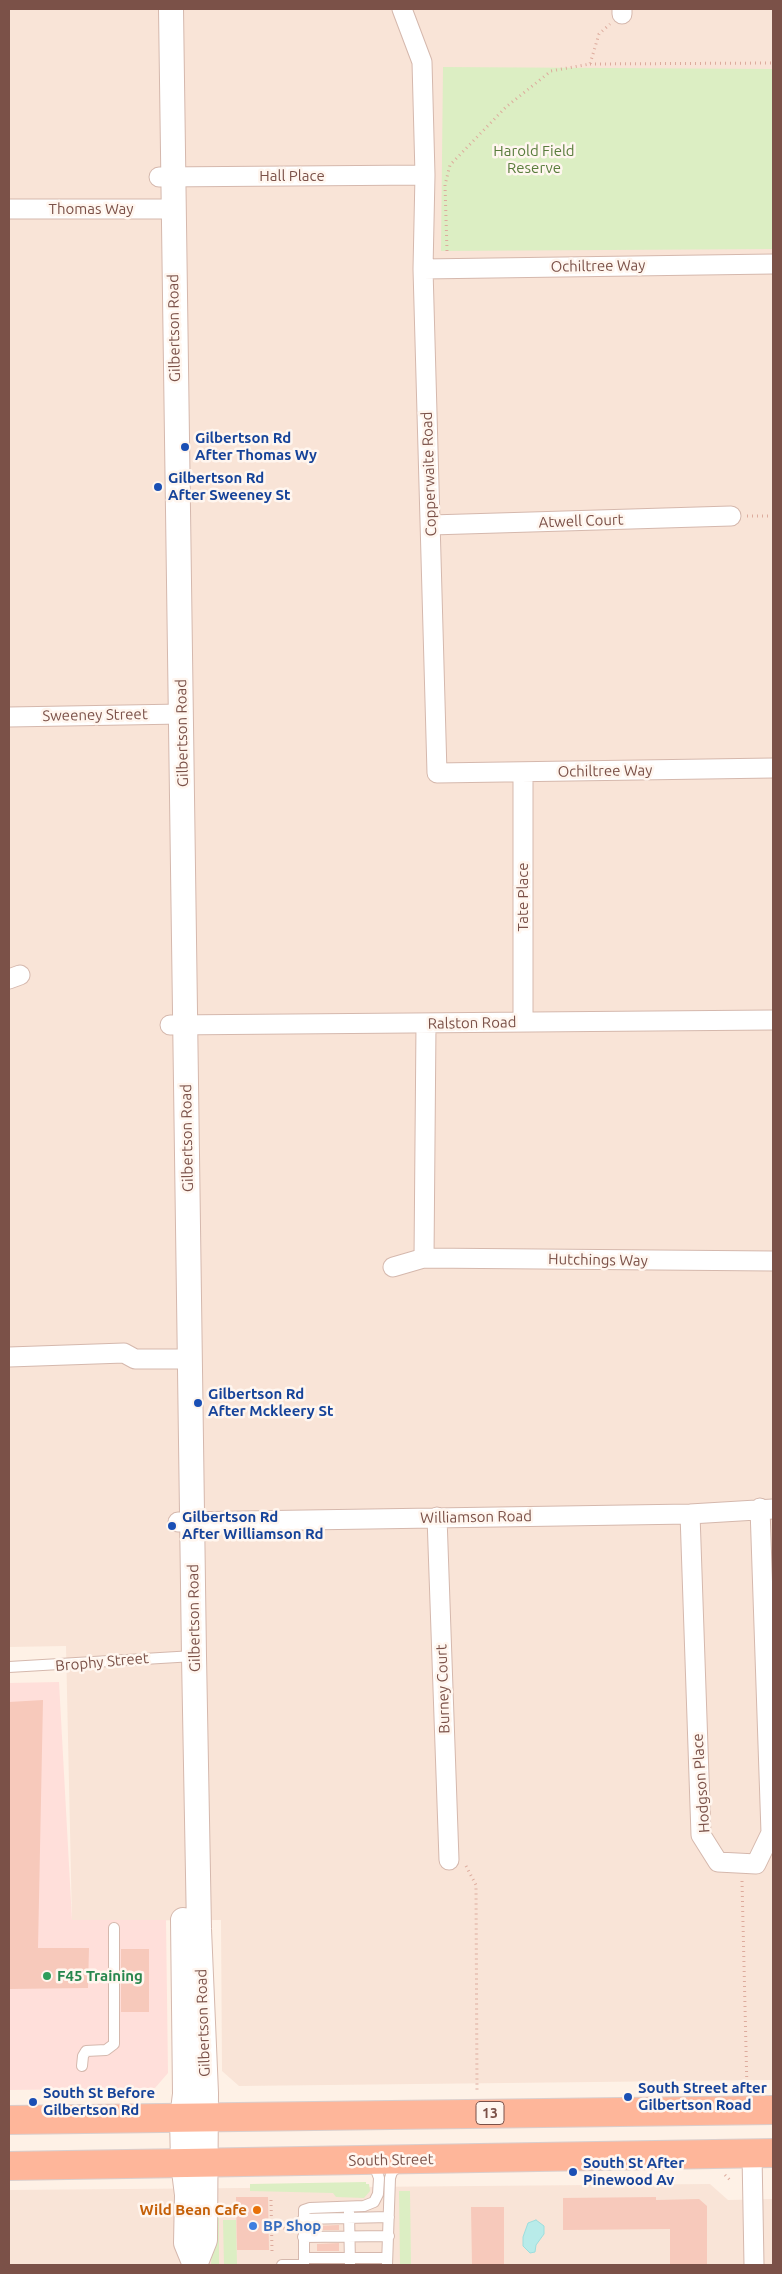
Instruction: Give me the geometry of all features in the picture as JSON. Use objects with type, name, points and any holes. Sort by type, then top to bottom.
[{"type":"highway","name":"13","points":[[9,2120],[773,2110]]},
{"type":"highway","name":"South Street","points":[[9,2166],[762,2154]]},
{"type":"street","name":"Gilbertson Road","points":[[157,9],[166,177]]},
{"type":"street","name":"Gilbertson Road","points":[[171,9],[166,208],[175,714],[185,1522],[188,1656],[199,1929],[194,2163],[187,2195],[186,2242],[195,2265]]},
{"type":"street","name":"Copperwaite Road","points":[[402,9],[422,62],[425,175],[423,269],[436,773]]},
{"type":"street","name":"Hall Place","points":[[166,177],[425,175]]},
{"type":"street","name":"Thomas Way","points":[[9,209],[166,208]]},
{"type":"street","name":"Ochiltree Way","points":[[423,269],[773,264]]},
{"type":"street","name":"Atwell Court","points":[[431,525],[731,516]]},
{"type":"street","name":"Sweeney Street","points":[[9,716],[175,714]]},
{"type":"street","name":"Ochiltree Way","points":[[436,773],[773,768]]},
{"type":"street","name":"Tate Place","points":[[522,773],[522,1022]]},
{"type":"street","name":"Ralston Road","points":[[178,1025],[773,1020]]},
{"type":"street","points":[[424,1258],[426,1024]]},
{"type":"street","name":"Hutchings Way","points":[[393,1267],[424,1258],[773,1262]]},
{"type":"street","points":[[9,1356],[124,1353],[135,1359],[184,1353]]},
{"type":"street","name":"Williamson Road","points":[[185,1522],[690,1514],[766,1508]]},
{"type":"street","name":"Hodgson Place","points":[[690,1514],[701,1834],[718,1862],[756,1864],[771,1832],[766,1508]]},
{"type":"street","name":"Burney Court","points":[[437,1518],[449,1860]]},
{"type":"street","points":[[754,2265],[762,2154]]},
{"type":"lane","name":"Brophy Street","points":[[9,1667],[188,1656]]},
{"type":"lane","points":[[82,2066],[83,2056],[86,2052],[106,2050],[114,2044],[114,1928]]},
{"type":"lane","points":[[282,2265],[387,2261],[391,2176],[396,2167],[408,2159]]},
{"type":"lane","points":[[304,2263],[304,2210],[307,2208],[369,2205],[377,2198],[378,2174],[372,2167],[357,2160]]},
{"type":"lane","points":[[343,2207],[349,2209],[349,2262]]},
{"type":"lane","points":[[303,2219],[389,2217]]},
{"type":"lane","points":[[304,2237],[388,2236]]},
{"type":"path","points":[[590,64],[599,34],[622,12]]},
{"type":"path","points":[[447,258],[445,185],[450,165],[506,107],[551,71],[590,64],[773,63]]},
{"type":"path","points":[[731,516],[773,516]]},
{"type":"path","points":[[449,1860],[465,1865],[476,1885],[478,2096]]},
{"type":"path","points":[[742,1863],[748,2091]]},
{"type":"path","points":[[271,2200],[272,2252]]},
{"type":"shaded area","points":[[9,9],[773,9],[773,2080],[239,2086],[222,2071],[221,1920],[72,1921],[66,1646],[9,1647]]},
{"type":"shaded area","points":[[59,1682],[72,1920],[166,1920],[168,2073],[155,2088],[9,2090],[9,1683]]},
{"type":"shaded area","points":[[710,2184],[728,2200],[773,2199],[773,2265],[9,2265],[9,2190]]},
{"type":"green space","name":"Harold Field Reserve","points":[[443,67],[773,69],[773,249],[441,251]]},
{"type":"green space","points":[[366,2182],[366,2184],[369,2184],[370,2191],[364,2198],[336,2197],[333,2193],[250,2191],[250,2184]]},
{"type":"green space","points":[[399,2191],[410,2191],[411,2264],[400,2265]]},
{"type":"green space","points":[[214,2215],[219,2215],[219,2265],[211,2265]]},
{"type":"green space","points":[[223,2220],[236,2220],[237,2265],[224,2265]]},
{"type":"water","points":[[536,2220],[544,2226],[544,2234],[536,2245],[535,2252],[530,2253],[523,2246],[523,2237],[528,2223]]},
{"type":"building","points":[[43,1700],[38,1948],[89,1948],[88,1988],[9,1989],[9,1702]]},
{"type":"building","points":[[121,1949],[149,1949],[149,2012],[121,2012]]},
{"type":"building","name":"BP Shop","points":[[236,2197],[268,2197],[269,2250],[237,2250]]},
{"type":"building","points":[[656,2197],[656,2200],[699,2199],[707,2206],[707,2265],[670,2265],[670,2229],[563,2230],[563,2198]]},
{"type":"building","points":[[471,2207],[504,2207],[504,2265],[472,2265]]},
{"type":"building","points":[[339,2225],[339,2230],[317,2230],[317,2226]]},
{"type":"building","points":[[339,2243],[339,2251],[317,2251],[317,2244]]},
{"type":"place","name":"Gilbertson Rd After Thomas Wy","points":[[185,447]]},
{"type":"place","name":"Gilbertson Rd After Sweeney St","points":[[158,487]]},
{"type":"place","name":"Gilbertson Rd After Mckleery St","points":[[198,1403]]},
{"type":"place","name":"Gilbertson Rd After Williamson Rd","points":[[172,1526]]},
{"type":"place","name":"F45 Training","points":[[47,1976]]},
{"type":"place","name":"South Street after Gilbertson Road","points":[[628,2097]]},
{"type":"place","name":"South St Before Gilbertson Rd","points":[[33,2102]]},
{"type":"place","name":"South St After Pinewood Av","points":[[573,2172]]},
{"type":"place","name":"Wild Bean Cafe","points":[[257,2210]]},
{"type":"place","name":"BP Shop","points":[[253,2226]]}]
